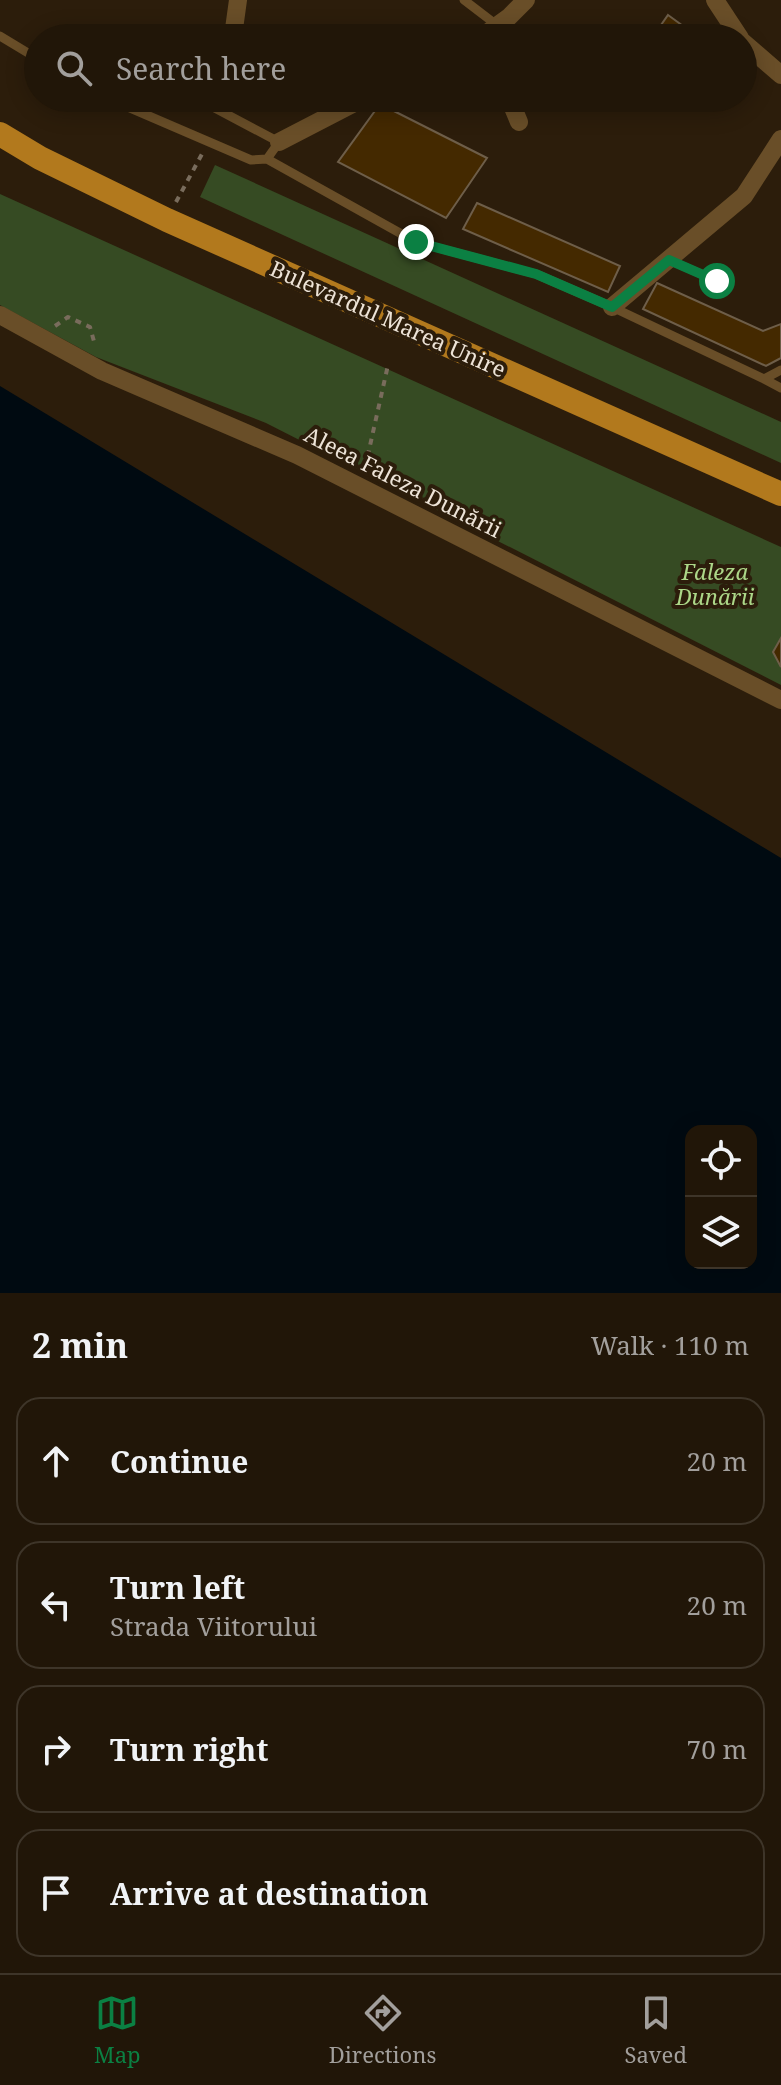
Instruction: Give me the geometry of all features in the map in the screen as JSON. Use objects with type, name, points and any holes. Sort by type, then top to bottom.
[{"type":"main road","name":"Bulevardul Marea Unire","points":[[0,134],[40,158],[167,220],[781,494]]},
{"type":"street","points":[[235,24],[238,0]]},
{"type":"street","points":[[499,24],[526,0]]},
{"type":"street","points":[[715,0],[731,24]]},
{"type":"street","points":[[757,54],[781,75]]},
{"type":"street","points":[[279,142],[337,112]]},
{"type":"street","points":[[515,112],[519,122]]},
{"type":"street","points":[[612,307],[744,196],[781,139]]},
{"type":"street","name":"Aleea Faleza Dunării","points":[[0,315],[102,371],[297,455],[781,700]]},
{"type":"lane","points":[[464,0],[479,24]]},
{"type":"lane","points":[[0,36],[24,51]]},
{"type":"lane","points":[[140,112],[251,160],[267,159],[416,242],[536,274],[781,388]]},
{"type":"lane","points":[[223,112],[279,142],[267,159]]},
{"type":"lane","points":[[669,260],[717,281]]},
{"type":"lane","points":[[764,379],[781,370]]},
{"type":"path","points":[[167,220],[198,159]]},
{"type":"path","points":[[361,487],[388,365]]},
{"type":"green space","points":[[215,165],[781,422],[781,463],[200,197]]},
{"type":"green space","name":"Faleza Dunării","points":[[0,194],[781,547],[781,685],[266,423],[96,357],[0,305]]},
{"type":"shaded area","points":[[0,386],[781,858],[781,1293],[0,1293]]},
{"type":"building","points":[[668,15],[680,24],[662,24]]},
{"type":"building","points":[[374,112],[396,112],[487,158],[446,218],[338,162]]},
{"type":"building","points":[[477,203],[620,266],[608,292],[463,229]]},
{"type":"building","points":[[657,283],[763,331],[781,324],[781,358],[766,366],[643,309]]},
{"type":"building","points":[[781,638],[781,667],[773,652]]},
{"type":"route","points":[[416,242],[536,274],[612,307],[669,260],[717,281]]}]
